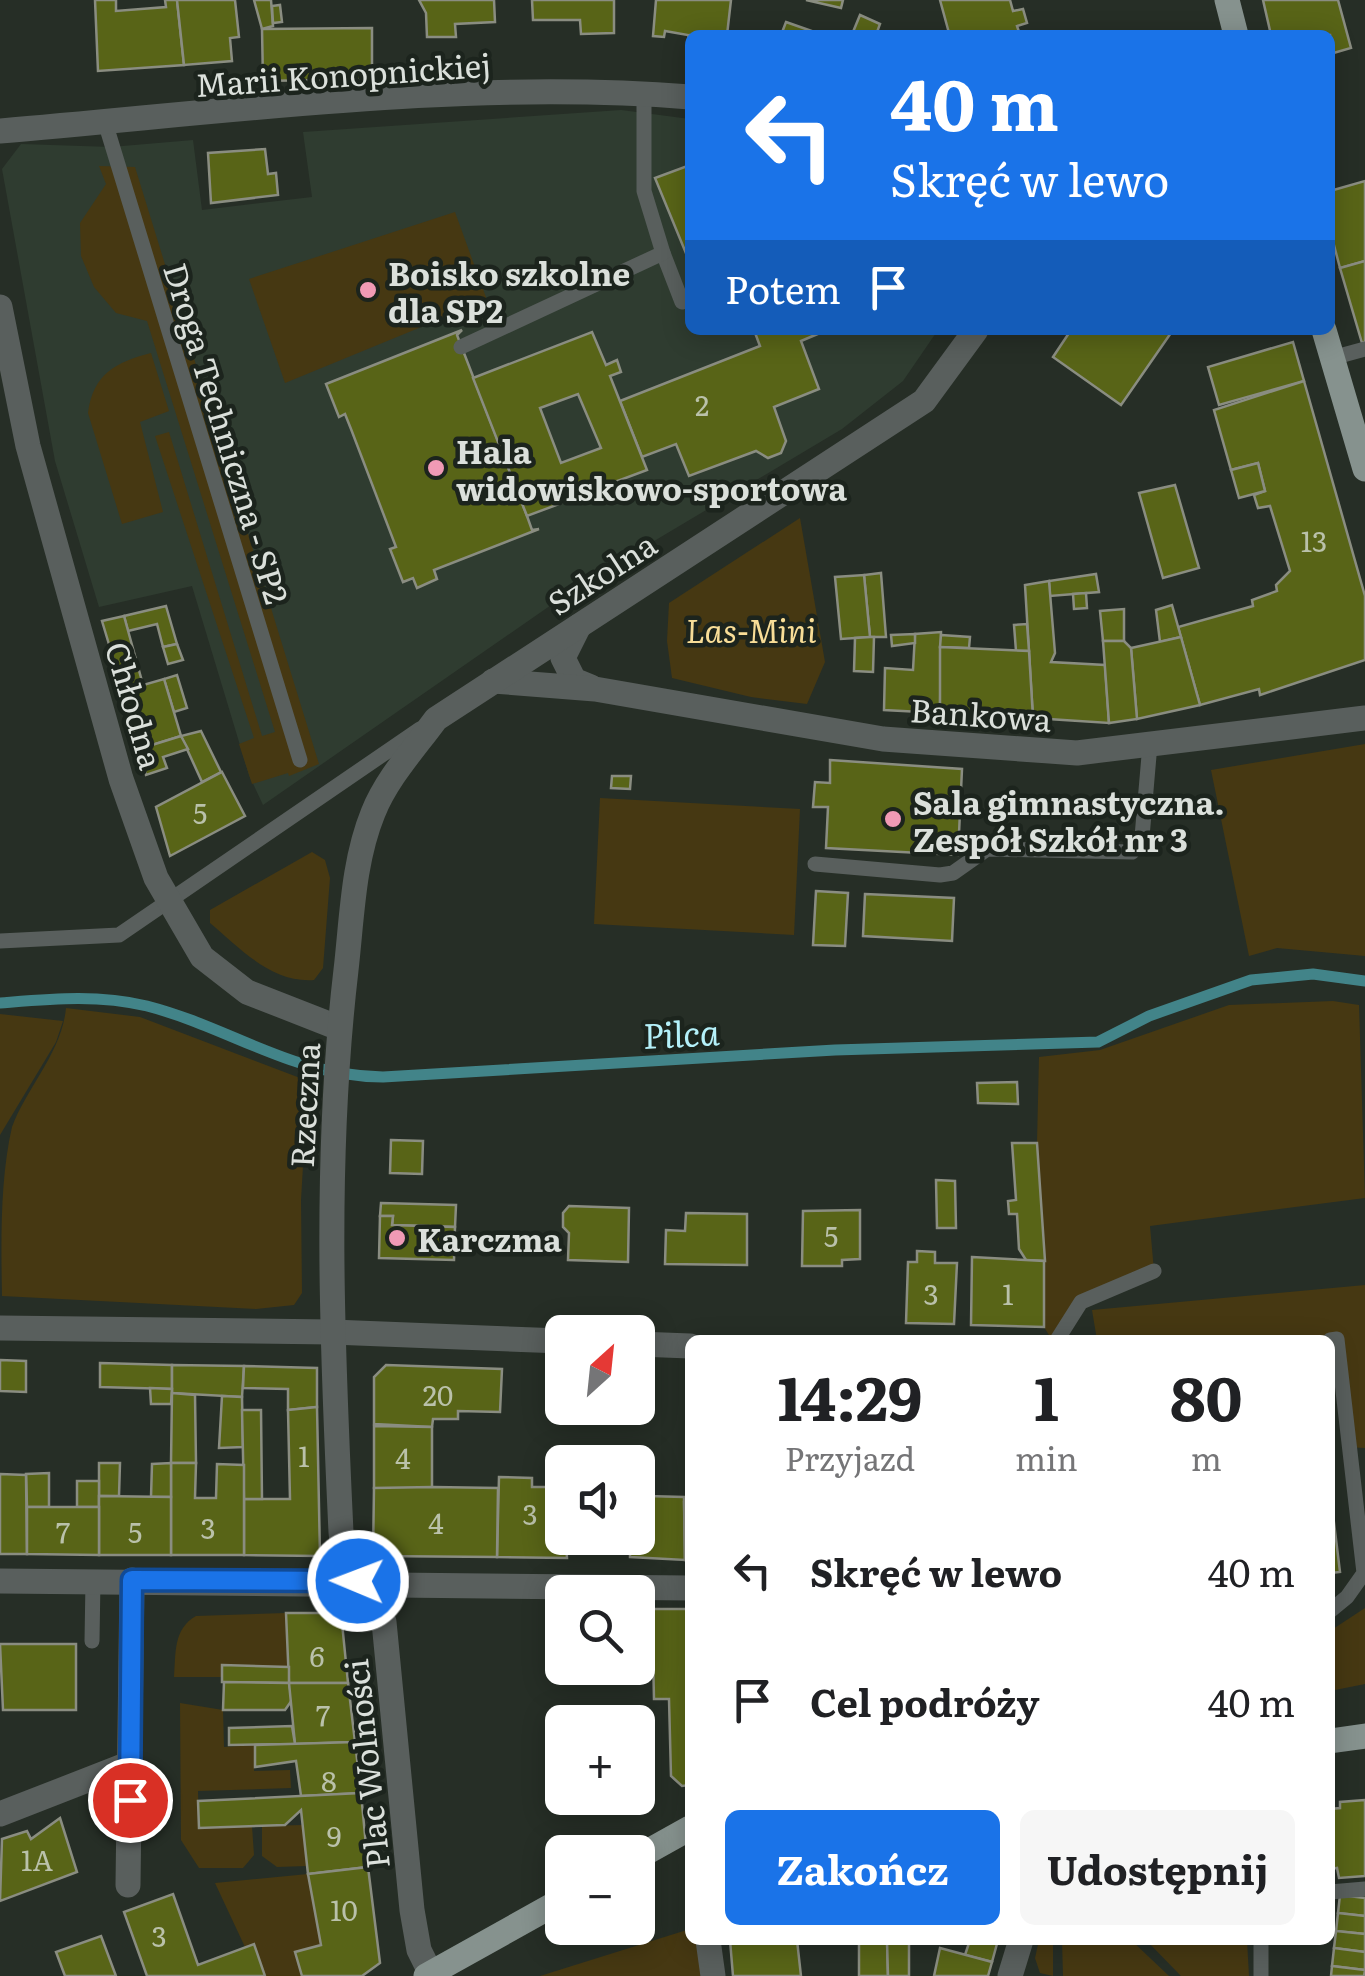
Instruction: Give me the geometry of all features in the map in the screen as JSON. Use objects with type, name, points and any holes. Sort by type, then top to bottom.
[{"type":"main road","points":[[1226,0],[1235,30]]},
{"type":"main road","points":[[1325,335],[1365,469]]},
{"type":"main road","points":[[1335,1739],[1365,1736]]},
{"type":"main road","points":[[655,1848],[685,1831]]},
{"type":"main road","points":[[428,1975],[545,1910]]},
{"type":"street","name":"Marii Konopnickiej","points":[[0,131],[418,97],[685,96]]},
{"type":"street","name":"Chłodna","points":[[0,307],[28,446],[121,778],[156,878],[202,956],[247,992],[339,1028]]},
{"type":"street","name":"Szkolna","points":[[492,681],[924,402],[972,335]]},
{"type":"street","points":[[584,621],[573,632],[563,658],[574,680],[595,689]]},
{"type":"street","name":"Bankowa","points":[[492,681],[595,689],[883,739],[1077,753],[1365,718]]},
{"type":"street","name":"Rzeczna","points":[[358,1581],[344,1553],[341,1532],[329,1280],[334,1091],[358,872],[372,816],[384,788],[436,719],[492,681]]},
{"type":"street","points":[[0,1328],[332,1332],[545,1340]]},
{"type":"street","points":[[655,1345],[685,1346]]},
{"type":"street","points":[[128,1885],[132,1580]]},
{"type":"street","points":[[0,1581],[358,1581],[567,1589],[685,1588]]},
{"type":"street","name":"Plac Wolności","points":[[358,1581],[384,1622],[412,1910],[428,1975]]},
{"type":"street","points":[[0,1814],[131,1763]]},
{"type":"street","points":[[709,1945],[713,1976]]},
{"type":"street","points":[[1010,1976],[1019,1945]]},
{"type":"lane","points":[[644,93],[644,191],[682,302]]},
{"type":"lane","name":"Droga Techniczna - SP2","points":[[105,122],[300,760]]},
{"type":"lane","points":[[462,347],[663,253]]},
{"type":"lane","points":[[1332,358],[1365,349]]},
{"type":"lane","points":[[0,941],[119,935],[436,719]]},
{"type":"lane","points":[[815,864],[940,875],[952,873],[987,849],[1132,852],[1142,838],[1150,744]]},
{"type":"lane","points":[[1060,1335],[1080,1302],[1154,1271]]},
{"type":"lane","points":[[1335,1339],[1364,1573],[1348,1597],[1335,1606]]},
{"type":"lane","points":[[92,1640],[93,1580]]},
{"type":"lane","points":[[1335,1892],[1365,1889]]},
{"type":"lane","points":[[1260,1976],[1261,1945]]},
{"type":"shaded area","points":[[621,110],[685,118],[685,335],[935,335],[903,381],[842,429],[577,587],[263,805],[249,775],[192,586],[99,607],[55,461],[2,169],[21,144],[111,147],[193,140],[202,210],[312,197],[303,132]]},
{"type":"green space","points":[[99,166],[135,167],[319,764],[289,776],[288,773],[252,784],[239,744],[254,738],[155,436],[169,432],[262,736],[275,732],[147,321],[116,313],[94,287],[81,256],[80,223],[106,184]]},
{"type":"green space","name":"Boisko szkolne dla SP2","points":[[455,212],[487,300],[285,383],[249,279]]},
{"type":"green space","points":[[151,353],[169,411],[140,422],[163,512],[122,524],[88,413],[95,388],[108,372]]},
{"type":"green space","name":"Las-Mini","points":[[800,518],[825,662],[807,704],[751,697],[672,678],[667,641],[669,603]]},
{"type":"green space","points":[[1365,744],[1365,956],[1277,948],[1249,956],[1211,770]]},
{"type":"green space","points":[[600,798],[800,809],[794,935],[594,924]]},
{"type":"green space","points":[[312,852],[325,860],[330,878],[323,968],[314,980],[270,970],[210,923],[210,910]]},
{"type":"green space","points":[[1333,1001],[1359,1005],[1365,1198],[1150,1226],[1154,1271],[1081,1302],[1056,1335],[1049,1335],[1044,1327],[1037,1143],[1039,1057],[1100,1050],[1229,1005]]},
{"type":"green space","points":[[66,1008],[140,1017],[308,1081],[301,1200],[302,1293],[294,1305],[256,1309],[2,1296],[3,1189],[12,1127],[58,1040]]},
{"type":"green space","points":[[0,1014],[63,1021],[56,1042],[0,1135]]},
{"type":"green space","points":[[1365,1285],[1365,1448],[1344,1447],[1335,1335],[1096,1335],[1092,1310]]},
{"type":"green space","points":[[1365,1608],[1365,1684],[1335,1690],[1335,1628]]},
{"type":"green space","points":[[286,1613],[289,1667],[223,1665],[222,1677],[174,1677],[179,1635],[196,1616]]},
{"type":"green space","points":[[180,1703],[223,1710],[224,1747],[255,1745],[254,1771],[290,1770],[291,1788],[198,1791],[199,1828],[252,1826],[254,1855],[243,1868],[199,1868],[181,1840]]},
{"type":"green space","points":[[303,1825],[307,1866],[277,1867],[262,1856],[262,1826]]},
{"type":"green space","points":[[308,1874],[321,1945],[295,1952],[302,1976],[265,1976],[254,1944],[245,1947],[215,1883]]},
{"type":"green space","points":[[685,1931],[685,1945],[698,1945],[701,1976],[540,1976],[639,1945],[655,1945],[655,1940]]},
{"type":"green space","points":[[1038,1945],[1053,1945],[1053,1976],[1040,1973],[1035,1958]]},
{"type":"green space","points":[[1062,1945],[1136,1945],[1169,1976],[1063,1976]]},
{"type":"green space","points":[[1151,1945],[1247,1945],[1249,1976],[1181,1976]]},
{"type":"building","points":[[95,0],[116,0],[116,11],[166,7],[165,0],[177,0],[184,65],[98,71]]},
{"type":"building","points":[[177,0],[235,0],[239,37],[230,38],[232,61],[184,65]]},
{"type":"building","points":[[254,0],[271,0],[273,26],[262,29]]},
{"type":"building","points":[[419,0],[494,0],[495,22],[455,24],[456,37],[427,37],[426,13]]},
{"type":"building","points":[[532,0],[614,0],[614,33],[581,34],[580,20],[533,20]]},
{"type":"building","points":[[656,0],[731,0],[728,30],[685,30],[685,34],[665,31],[664,37],[653,36]]},
{"type":"building","points":[[806,0],[843,0],[841,8]]},
{"type":"building","points":[[940,0],[1010,0],[1013,11],[1023,9],[1027,23],[1017,26],[1018,30],[948,30]]},
{"type":"building","points":[[1263,0],[1338,0],[1351,48],[1335,53],[1335,30],[1270,30]]},
{"type":"building","points":[[280,5],[282,22],[273,23],[272,6]]},
{"type":"building","points":[[860,15],[880,24],[878,30],[854,30]]},
{"type":"building","points":[[786,22],[809,30],[783,30]]},
{"type":"building","points":[[372,28],[372,79],[263,81],[262,29]]},
{"type":"building","points":[[265,149],[268,174],[276,173],[278,195],[211,203],[208,153]]},
{"type":"building","points":[[685,167],[685,251],[655,178]]},
{"type":"building","points":[[1365,181],[1365,261],[1340,268],[1335,249],[1335,190]]},
{"type":"building","points":[[1365,261],[1365,342],[1362,343],[1340,268]]},
{"type":"building","name":"Hala widowiskowo-sportowa","points":[[462,330],[457,335],[532,530],[539,529],[434,570],[437,579],[417,588],[413,578],[403,582],[390,549],[396,547],[351,429],[345,414],[339,417],[326,384]]},
{"type":"building","points":[[592,332],[606,365],[617,360],[621,372],[610,376],[647,470],[612,483],[615,493],[595,501],[591,492],[527,516],[473,378]],"holes":[[[578,394],[601,448],[561,463],[540,408]]]},
{"type":"building","points":[[756,335],[815,335],[801,341],[819,389],[774,407],[786,441],[781,453],[768,458],[756,451],[689,476],[676,444],[642,457],[620,401],[760,346]]},
{"type":"building","points":[[1068,335],[1170,335],[1121,405],[1053,357]]},
{"type":"building","points":[[1293,342],[1304,381],[1219,405],[1208,367]]},
{"type":"building","points":[[1304,381],[1365,596],[1365,660],[1260,695],[1259,689],[1200,705],[1178,627],[1253,606],[1252,600],[1277,591],[1276,585],[1290,571],[1270,506],[1258,508],[1254,495],[1265,491],[1258,463],[1231,470],[1214,410]]},
{"type":"building","points":[[1258,463],[1265,491],[1239,498],[1231,470]]},
{"type":"building","points":[[1175,485],[1199,568],[1163,578],[1139,493]]},
{"type":"building","points":[[881,573],[886,637],[870,637],[864,575]]},
{"type":"building","points":[[1096,574],[1099,592],[1050,596],[1049,581]]},
{"type":"building","points":[[864,575],[870,637],[841,639],[835,577]]},
{"type":"building","points":[[1049,581],[1055,653],[1051,662],[1105,665],[1109,723],[1033,718],[1025,585]]},
{"type":"building","points":[[1086,593],[1087,608],[1074,609],[1073,594]]},
{"type":"building","points":[[1172,605],[1181,637],[1160,642],[1156,610]]},
{"type":"building","points":[[166,606],[177,644],[163,647],[157,624],[128,631],[124,616]]},
{"type":"building","points":[[1124,609],[1124,641],[1103,641],[1100,611]]},
{"type":"building","points":[[124,616],[143,685],[123,691],[102,621]]},
{"type":"building","points":[[1027,624],[1029,651],[1016,651],[1014,625]]},
{"type":"building","points":[[941,632],[940,713],[884,710],[885,668],[913,670],[915,634]]},
{"type":"building","points":[[915,634],[915,643],[892,646],[891,635]]},
{"type":"building","points":[[941,635],[970,637],[969,648],[940,647]]},
{"type":"building","points":[[874,637],[873,672],[854,671],[855,638]]},
{"type":"building","points":[[1181,637],[1200,705],[1137,719],[1131,648]]},
{"type":"building","points":[[1103,641],[1124,641],[1131,648],[1137,719],[1109,723]]},
{"type":"building","points":[[177,644],[183,660],[168,664],[163,647]]},
{"type":"building","points":[[940,647],[1029,651],[1033,718],[940,713]]},
{"type":"building","points":[[177,675],[187,708],[174,712],[164,679]]},
{"type":"building","points":[[164,679],[181,736],[139,749],[122,691]]},
{"type":"building","points":[[201,731],[221,772],[202,782],[181,736]]},
{"type":"building","points":[[181,736],[188,749],[163,757],[167,768],[146,775],[139,749]]},
{"type":"building","name":"Sala gimnastyczna. Zespół Szkół nr 3","points":[[830,760],[962,769],[958,855],[826,848],[828,807],[813,807],[815,782],[830,783]]},
{"type":"building","points":[[222,772],[245,816],[170,856],[156,807]]},
{"type":"building","points":[[612,776],[631,776],[630,789],[611,788]]},
{"type":"building","points":[[816,891],[848,893],[845,946],[813,945]]},
{"type":"building","points":[[865,894],[954,898],[952,941],[863,936]]},
{"type":"building","points":[[1017,1082],[1018,1104],[978,1103],[977,1083]]},
{"type":"building","points":[[391,1140],[423,1141],[422,1174],[390,1173]]},
{"type":"building","points":[[1012,1143],[1037,1143],[1045,1261],[1026,1260],[1019,1249],[1017,1214],[1009,1214],[1008,1201],[1016,1200]]},
{"type":"building","points":[[936,1180],[955,1181],[956,1228],[937,1228]]},
{"type":"building","points":[[381,1203],[456,1205],[455,1227],[392,1225],[393,1216],[380,1216]]},
{"type":"building","points":[[569,1206],[629,1208],[628,1262],[568,1260],[569,1233],[563,1227],[563,1213]]},
{"type":"building","points":[[860,1210],[860,1259],[842,1260],[842,1266],[802,1266],[803,1211]]},
{"type":"building","points":[[686,1213],[747,1214],[747,1265],[665,1264],[666,1230],[685,1231]]},
{"type":"building","points":[[380,1216],[393,1216],[392,1225],[455,1227],[454,1260],[379,1258]]},
{"type":"building","points":[[917,1251],[935,1252],[935,1263],[957,1263],[954,1324],[906,1323],[908,1262],[917,1262]]},
{"type":"building","points":[[972,1257],[1044,1261],[1044,1327],[971,1325]]},
{"type":"building","points":[[0,1360],[26,1361],[26,1392],[0,1391]]},
{"type":"building","points":[[100,1363],[172,1365],[172,1389],[100,1387]]},
{"type":"building","points":[[172,1365],[244,1366],[242,1397],[172,1393]]},
{"type":"building","points":[[386,1365],[502,1369],[500,1412],[458,1411],[458,1419],[433,1419],[432,1427],[374,1424],[374,1377]]},
{"type":"building","points":[[244,1366],[317,1368],[317,1407],[288,1410],[288,1389],[243,1388]]},
{"type":"building","points":[[150,1388],[172,1389],[171,1404],[151,1404]]},
{"type":"building","points":[[172,1393],[195,1395],[196,1463],[171,1463]]},
{"type":"building","points":[[222,1396],[242,1397],[243,1447],[219,1448]]},
{"type":"building","points":[[317,1407],[320,1556],[244,1555],[244,1499],[290,1499],[288,1410]]},
{"type":"building","points":[[242,1410],[261,1410],[262,1499],[244,1499]]},
{"type":"building","points":[[374,1426],[432,1427],[432,1489],[374,1488]]},
{"type":"building","points":[[99,1463],[120,1463],[119,1496],[99,1496]]},
{"type":"building","points":[[171,1463],[196,1463],[195,1498],[216,1498],[217,1464],[244,1465],[244,1555],[171,1555]]},
{"type":"building","points":[[171,1463],[171,1497],[151,1497],[152,1464]]},
{"type":"building","points":[[49,1473],[49,1507],[27,1507],[26,1474]]},
{"type":"building","points":[[0,1474],[26,1475],[27,1554],[0,1554]]},
{"type":"building","points":[[499,1477],[532,1478],[532,1487],[545,1487],[545,1555],[567,1558],[497,1557]]},
{"type":"building","points":[[77,1481],[99,1481],[99,1507],[77,1507]]},
{"type":"building","points":[[374,1488],[498,1488],[497,1557],[373,1556]]},
{"type":"building","points":[[99,1496],[171,1497],[171,1555],[99,1555]]},
{"type":"building","points":[[655,1496],[684,1497],[685,1560],[630,1557],[655,1555]]},
{"type":"building","points":[[27,1507],[99,1507],[99,1555],[27,1554]]},
{"type":"building","points":[[1335,1531],[1340,1572],[1335,1572]]},
{"type":"building","points":[[655,1609],[685,1609],[685,1786],[671,1776],[669,1699],[654,1699]]},
{"type":"building","points":[[286,1613],[341,1613],[348,1683],[289,1683]]},
{"type":"building","points":[[0,1644],[76,1644],[76,1710],[3,1710]]},
{"type":"building","points":[[222,1665],[289,1667],[289,1683],[222,1682]]},
{"type":"building","points":[[224,1682],[289,1683],[292,1700],[285,1710],[223,1710]]},
{"type":"building","points":[[289,1683],[348,1683],[355,1742],[295,1744]]},
{"type":"building","points":[[292,1726],[295,1744],[229,1745],[229,1728]]},
{"type":"building","points":[[355,1742],[361,1793],[301,1796],[296,1761],[255,1767],[255,1745]]},
{"type":"building","points":[[361,1793],[368,1867],[308,1874],[301,1810],[285,1825],[199,1828],[198,1801]]},
{"type":"building","points":[[1365,1800],[1365,1876],[1339,1878],[1335,1868],[1335,1808],[1340,1808],[1340,1802]]},
{"type":"building","points":[[60,1818],[77,1872],[0,1901],[2,1839],[27,1831],[31,1839]]},
{"type":"building","points":[[368,1867],[380,1963],[362,1976],[302,1976],[295,1952],[321,1945],[308,1874]]},
{"type":"building","points":[[173,1894],[198,1965],[254,1944],[265,1976],[147,1976],[124,1912]]},
{"type":"building","points":[[1340,1895],[1365,1898],[1365,1916],[1338,1913]]},
{"type":"building","points":[[1338,1913],[1365,1916],[1365,1934],[1336,1931]]},
{"type":"building","points":[[1336,1931],[1365,1934],[1365,1952],[1334,1948]]},
{"type":"building","points":[[101,1936],[116,1976],[65,1976],[56,1952]]},
{"type":"building","points":[[730,1945],[798,1945],[801,1976],[733,1976]]},
{"type":"building","points":[[859,1945],[887,1945],[888,1976],[859,1976]]},
{"type":"building","points":[[887,1945],[909,1945],[909,1976],[888,1976]]},
{"type":"building","points":[[968,1945],[997,1945],[992,1962],[965,1955]]},
{"type":"building","points":[[940,1948],[992,1962],[988,1976],[934,1976]]},
{"type":"building","points":[[1334,1948],[1365,1952],[1365,1970],[1332,1966]]},
{"type":"building","points":[[1332,1966],[1365,1970],[1364,1976],[1331,1976]]},
{"type":"waterway","name":"Pilca","points":[[0,1003],[74,999],[128,1002],[178,1015],[319,1069],[383,1077],[835,1050],[1098,1042],[1149,1016],[1251,980],[1313,974],[1365,981]]},
{"type":"place","name":"Boisko szkolne dla SP2","points":[[368,290]]},
{"type":"place","name":"Hala widowiskowo-sportowa","points":[[436,468]]},
{"type":"place","name":"Sala gimnastyczna. Zespół Szkół nr 3","points":[[893,819]]},
{"type":"place","name":"Karczma","points":[[397,1238]]},
{"type":"route","points":[[130,1800],[132,1580],[358,1581]]}]
